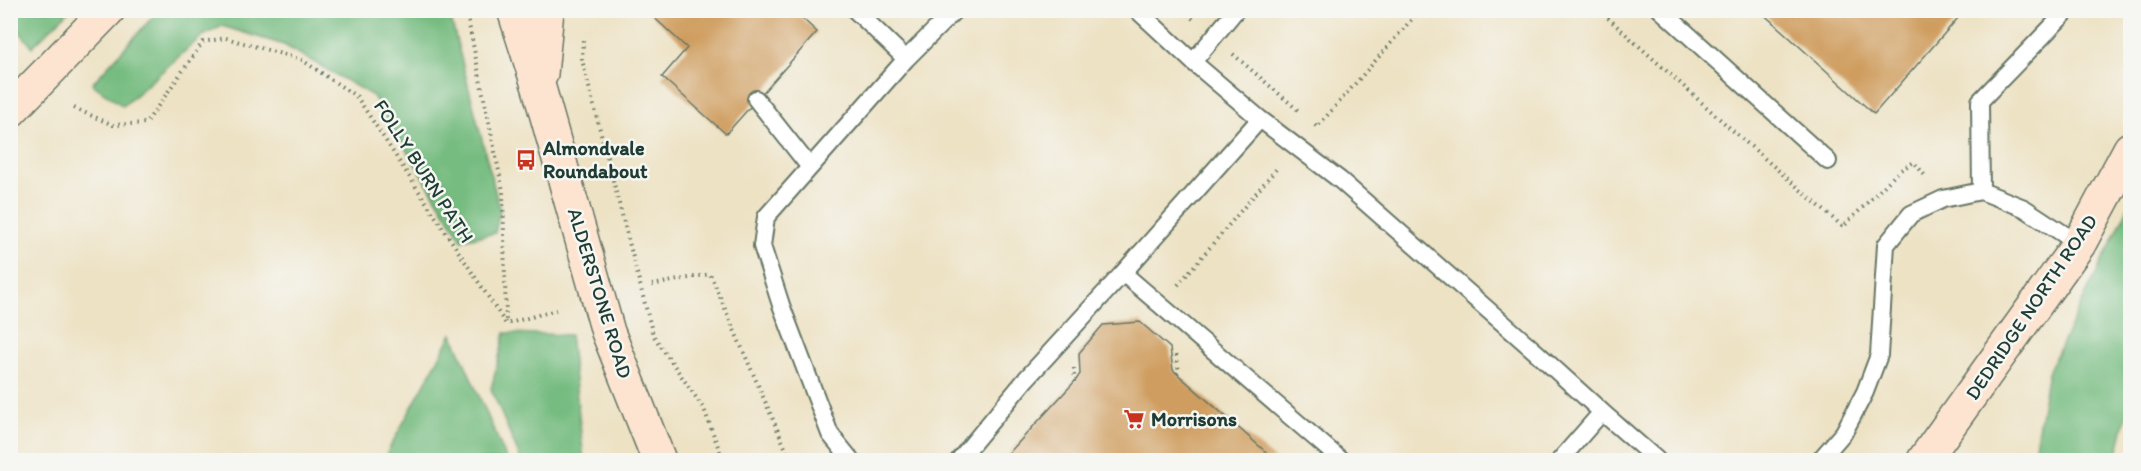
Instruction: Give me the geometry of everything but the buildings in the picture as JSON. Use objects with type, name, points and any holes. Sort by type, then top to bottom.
[{"type":"street","points":[[10,111],[108,10]]},
{"type":"street","name":"ALDERSTONE ROAD","points":[[514,10],[539,88],[608,332],[659,460]]},
{"type":"street","name":"ALDERSTONE ROAD","points":[[539,88],[547,10]]},
{"type":"street","name":"DEDRIDGE NORTH ROAD","points":[[1924,460],[2079,244],[2130,149]]},
{"type":"lane","points":[[851,460],[830,434],[781,305],[762,246],[765,217],[906,59],[955,10]]},
{"type":"lane","points":[[1137,10],[1192,62],[1356,194],[1470,296],[1538,352],[1657,460]]},
{"type":"lane","points":[[1192,62],[1236,10]]},
{"type":"lane","points":[[1661,10],[1828,161]]},
{"type":"lane","points":[[1981,191],[1980,101],[2068,10]]},
{"type":"lane","points":[[866,14],[906,59]]},
{"type":"lane","points":[[756,99],[809,166]]},
{"type":"lane","points":[[959,460],[1026,379],[1260,119]]},
{"type":"lane","points":[[1820,460],[1844,432],[1865,392],[1879,355],[1886,245],[1911,214],[1943,199],[1981,191],[2024,208],[2079,244]]},
{"type":"lane","points":[[1123,273],[1341,460]]},
{"type":"lane","points":[[1560,460],[1602,412]]},
{"type":"path","points":[[466,10],[503,192],[506,324],[556,310]]},
{"type":"path","points":[[1183,10],[1317,127],[1420,10]]},
{"type":"path","points":[[1599,10],[1843,227],[1899,171]]},
{"type":"path","points":[[583,30],[582,60],[653,335],[704,409],[723,460]]},
{"type":"path","name":"FOLLY BURN PATH","points":[[74,108],[113,125],[146,123],[203,42],[226,38],[302,60],[357,97],[506,324]]},
{"type":"path","points":[[10,46],[18,54]]},
{"type":"path","points":[[1160,305],[1277,169],[1288,141],[1307,118]]},
{"type":"path","points":[[652,285],[710,274],[787,452],[795,460]]},
{"type":"path","points":[[1176,353],[1179,371],[1177,374]]},
{"type":"path","points":[[1074,359],[1076,380]]},
{"type":"path","points":[[765,460],[787,452]]},
{"type":"green space","points":[[10,11],[69,11],[32,47],[11,21]]},
{"type":"green space","points":[[158,11],[449,11],[500,210],[495,233],[462,240],[373,96],[284,45],[222,26],[201,37],[123,106],[92,84]]},
{"type":"green space","points":[[2130,204],[2130,399],[2116,460],[2036,460],[2034,452],[2048,372]]},
{"type":"green space","points":[[505,333],[570,335],[584,460],[521,460],[491,389]]},
{"type":"green space","points":[[452,334],[507,460],[383,460]]},
{"type":"place","name":"Almondvale Roundabout","points":[[526,160]]},
{"type":"place","name":"Morrisons","points":[[1134,419]]}]
